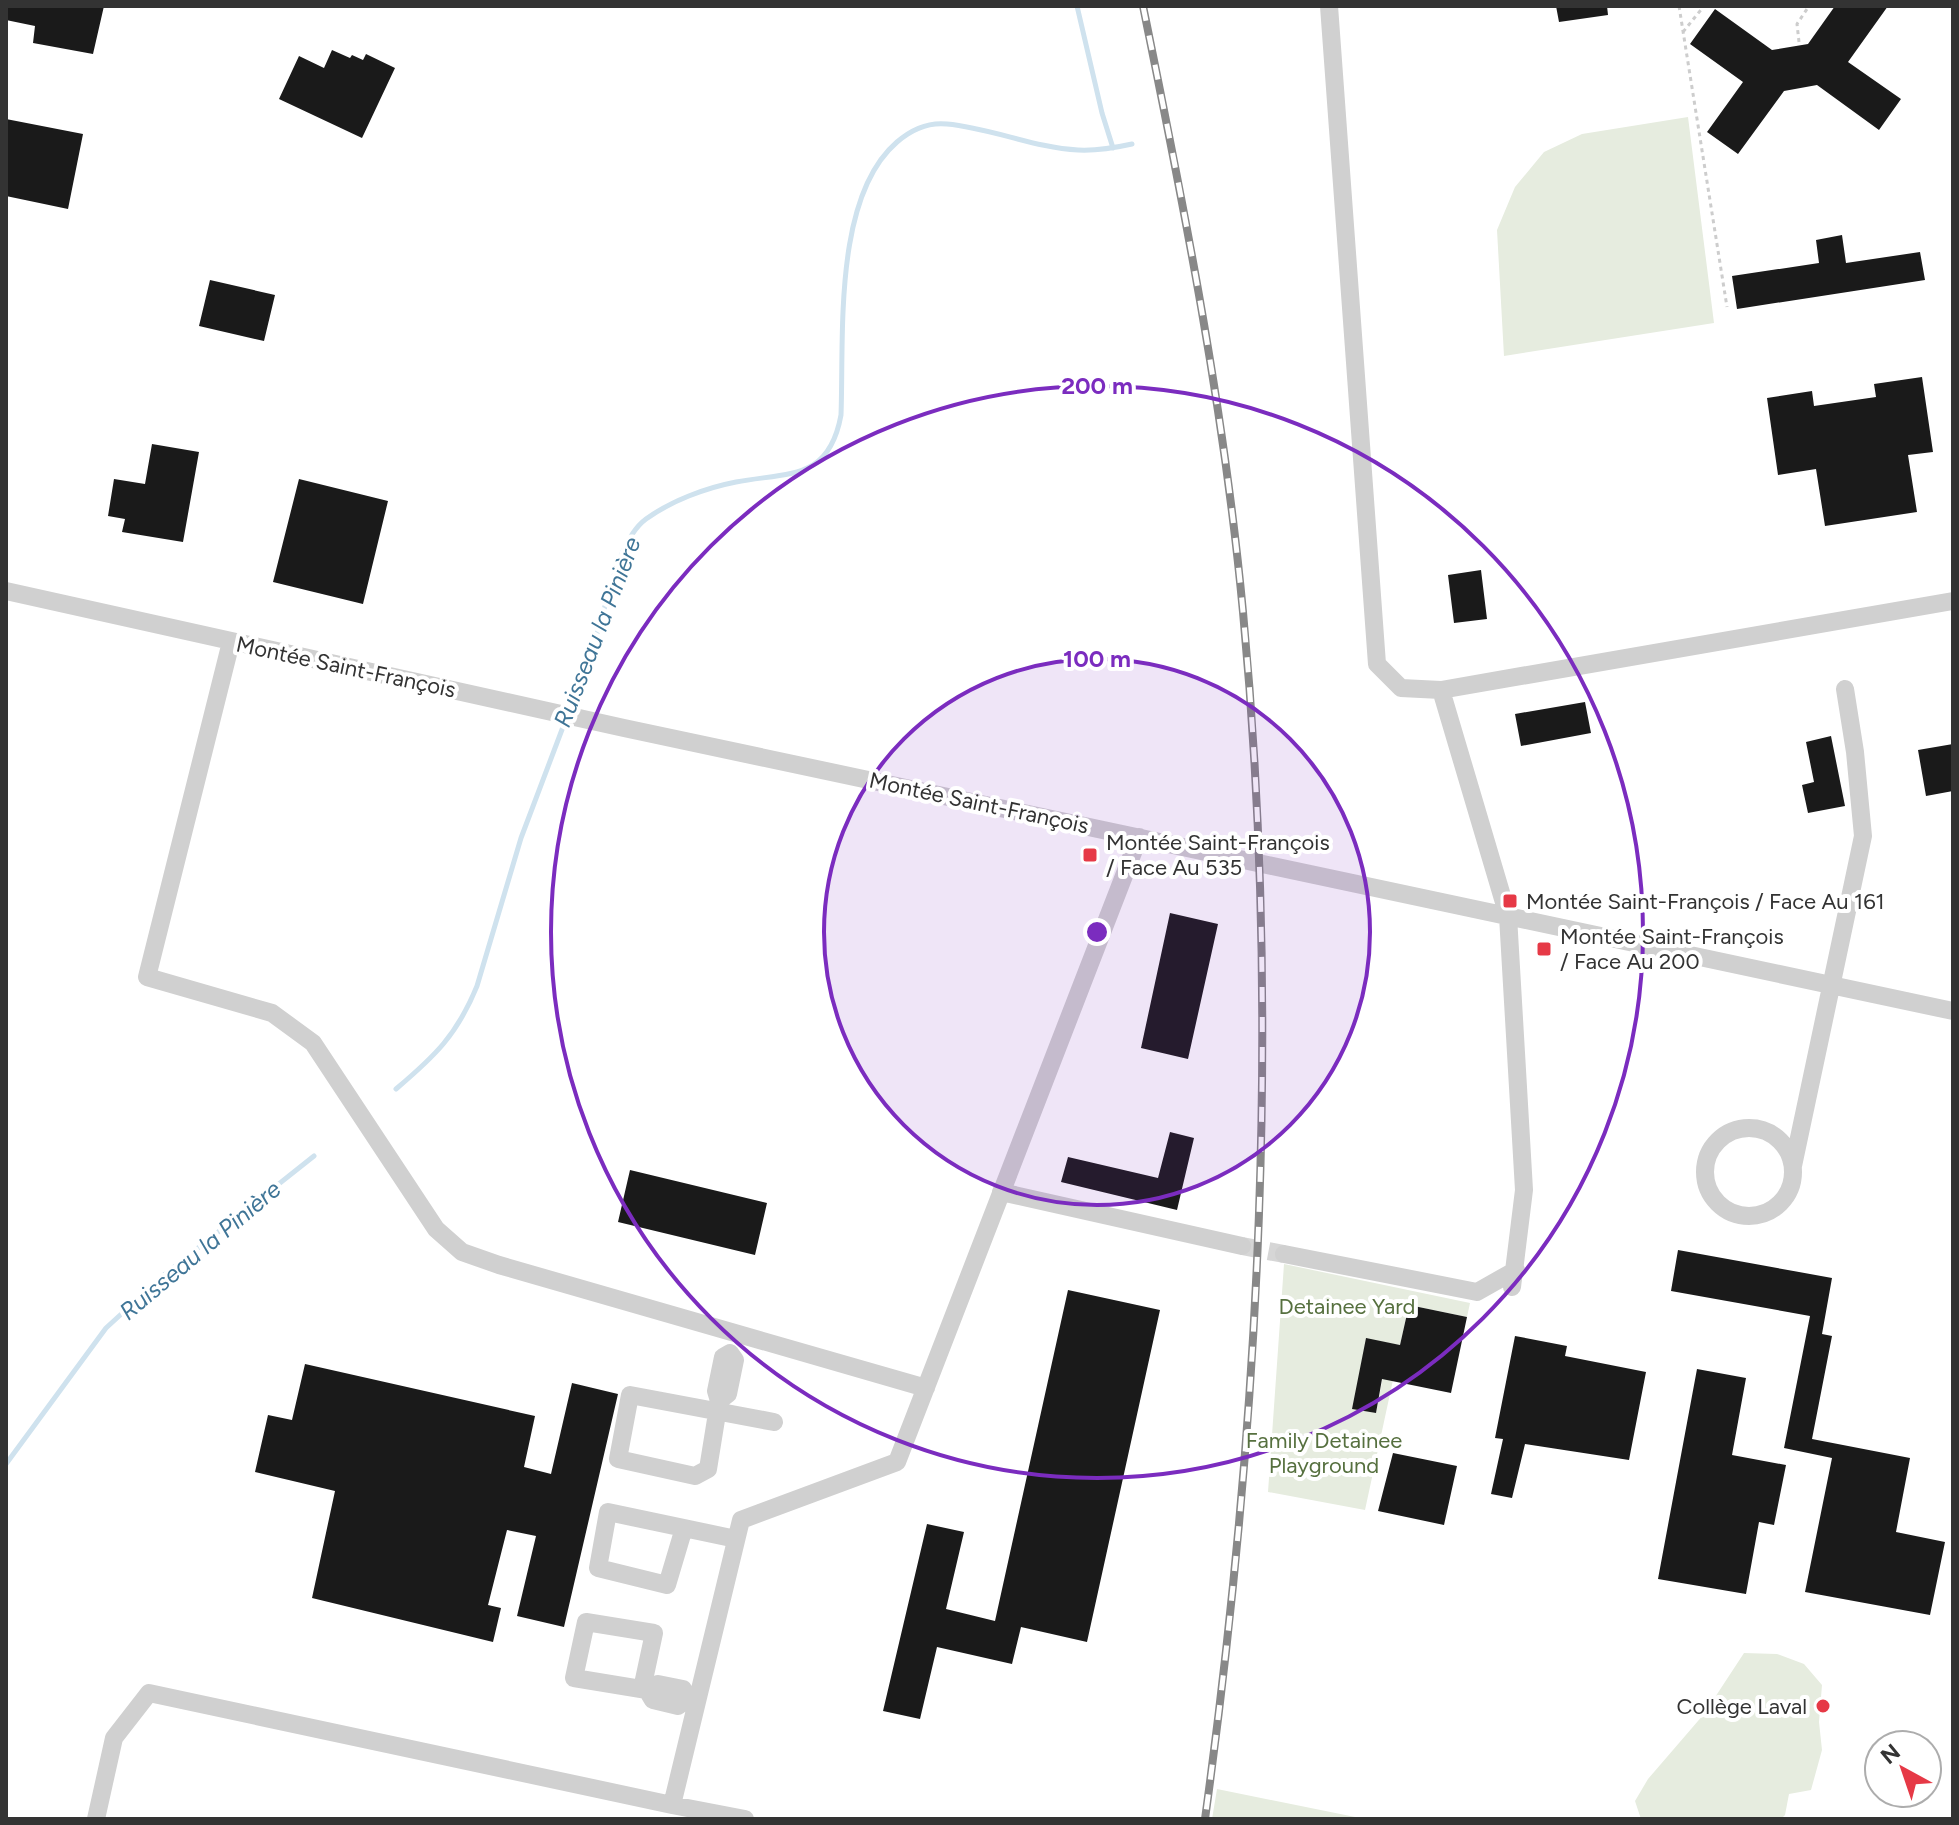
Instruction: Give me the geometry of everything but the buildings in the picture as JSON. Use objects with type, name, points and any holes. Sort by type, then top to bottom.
[{"type":"street","points":[[1329,6],[1377,664],[1401,688],[1441,690],[1953,601]]},
{"type":"street","name":"Montée Saint-François","points":[[6,591],[609,725],[1953,1011]]},
{"type":"street","points":[[231,642],[147,977],[272,1013],[313,1043],[436,1229],[462,1252],[926,1388]]},
{"type":"street","points":[[1793,1166],[1781,1141],[1755,1128],[1740,1129],[1714,1145],[1707,1158],[1705,1173],[1715,1200],[1739,1215],[1753,1216],[1767,1212],[1779,1204],[1792,1180],[1863,836],[1845,689]]},
{"type":"street","points":[[1284,1254],[1477,1292],[1514,1278],[1524,1190],[1508,916],[1441,690]]},
{"type":"street","points":[[672,1805],[693,1699],[741,1520],[897,1462],[1139,837]]},
{"type":"street","points":[[1001,1192],[1242,1246]]},
{"type":"street","points":[[735,1333],[730,1353],[735,1360],[728,1394],[717,1407],[708,1469],[695,1476],[618,1459],[630,1395],[717,1407],[774,1422]]},
{"type":"street","points":[[684,1528],[667,1585],[598,1568],[608,1512],[684,1528],[736,1539]]},
{"type":"street","points":[[645,1690],[654,1633],[586,1622],[574,1678],[645,1690],[653,1700],[678,1706],[693,1699]]},
{"type":"street","points":[[96,1819],[114,1738],[149,1693],[745,1819]]},
{"type":"path","points":[[1679,6],[1727,307]]},
{"type":"path","points":[[1683,32],[1704,6]]},
{"type":"path","points":[[1799,42],[1797,24],[1809,6]]},
{"type":"green space","points":[[1688,117],[1714,323],[1504,356],[1497,230],[1515,187],[1544,152],[1582,134]]},
{"type":"green space","points":[[1284,1264],[1470,1303],[1467,1317],[1409,1305],[1400,1345],[1366,1339],[1353,1409],[1376,1413],[1388,1350],[1399,1352],[1365,1510],[1268,1492]]},
{"type":"green space","points":[[1744,1653],[1777,1654],[1804,1664],[1822,1685],[1819,1722],[1822,1750],[1811,1790],[1789,1794],[1785,1815],[1781,1819],[1641,1819],[1635,1801],[1648,1779],[1704,1714]]},
{"type":"green space","points":[[1217,1789],[1365,1819],[1212,1819]]},
{"type":"waterway","points":[[1077,6],[1113,148]]},
{"type":"waterway","name":"Ruisseau la Pinière","points":[[570,710],[622,553],[637,528],[656,512],[689,496],[736,482],[804,470],[827,452],[841,415],[843,308],[852,232],[862,197],[876,166],[897,142],[920,127],[940,124],[980,129],[1029,142],[1078,150],[1132,144]]},
{"type":"waterway","name":"Ruisseau la Pinière","points":[[396,1089],[444,1044],[477,986],[521,838],[566,719]]},
{"type":"waterway","name":"Ruisseau la Pinière","points":[[6,1464],[106,1328],[164,1275],[314,1156]]},
{"type":"tunnel","points":[[1242,1246],[1284,1254]]},
{"type":"railway","points":[[1143,6],[1188,232],[1214,384],[1235,536],[1255,763],[1261,914],[1259,1217],[1251,1368],[1224,1669],[1205,1819]]},
{"type":"place","name":"Montée Saint-François / Face Au 535","points":[[1090,855]]},
{"type":"place","name":"Montée Saint-François / Face Au 161","points":[[1510,901]]},
{"type":"place","name":"Montée Saint-François / Face Au 200","points":[[1544,949]]},
{"type":"place","name":"Collège Laval","points":[[1823,1706]]},
{"type":"park label","name":"Detainee Yard","points":[[1347,1306]]},
{"type":"park label","name":"Family Detainee Playground","points":[[1324,1452]]}]
